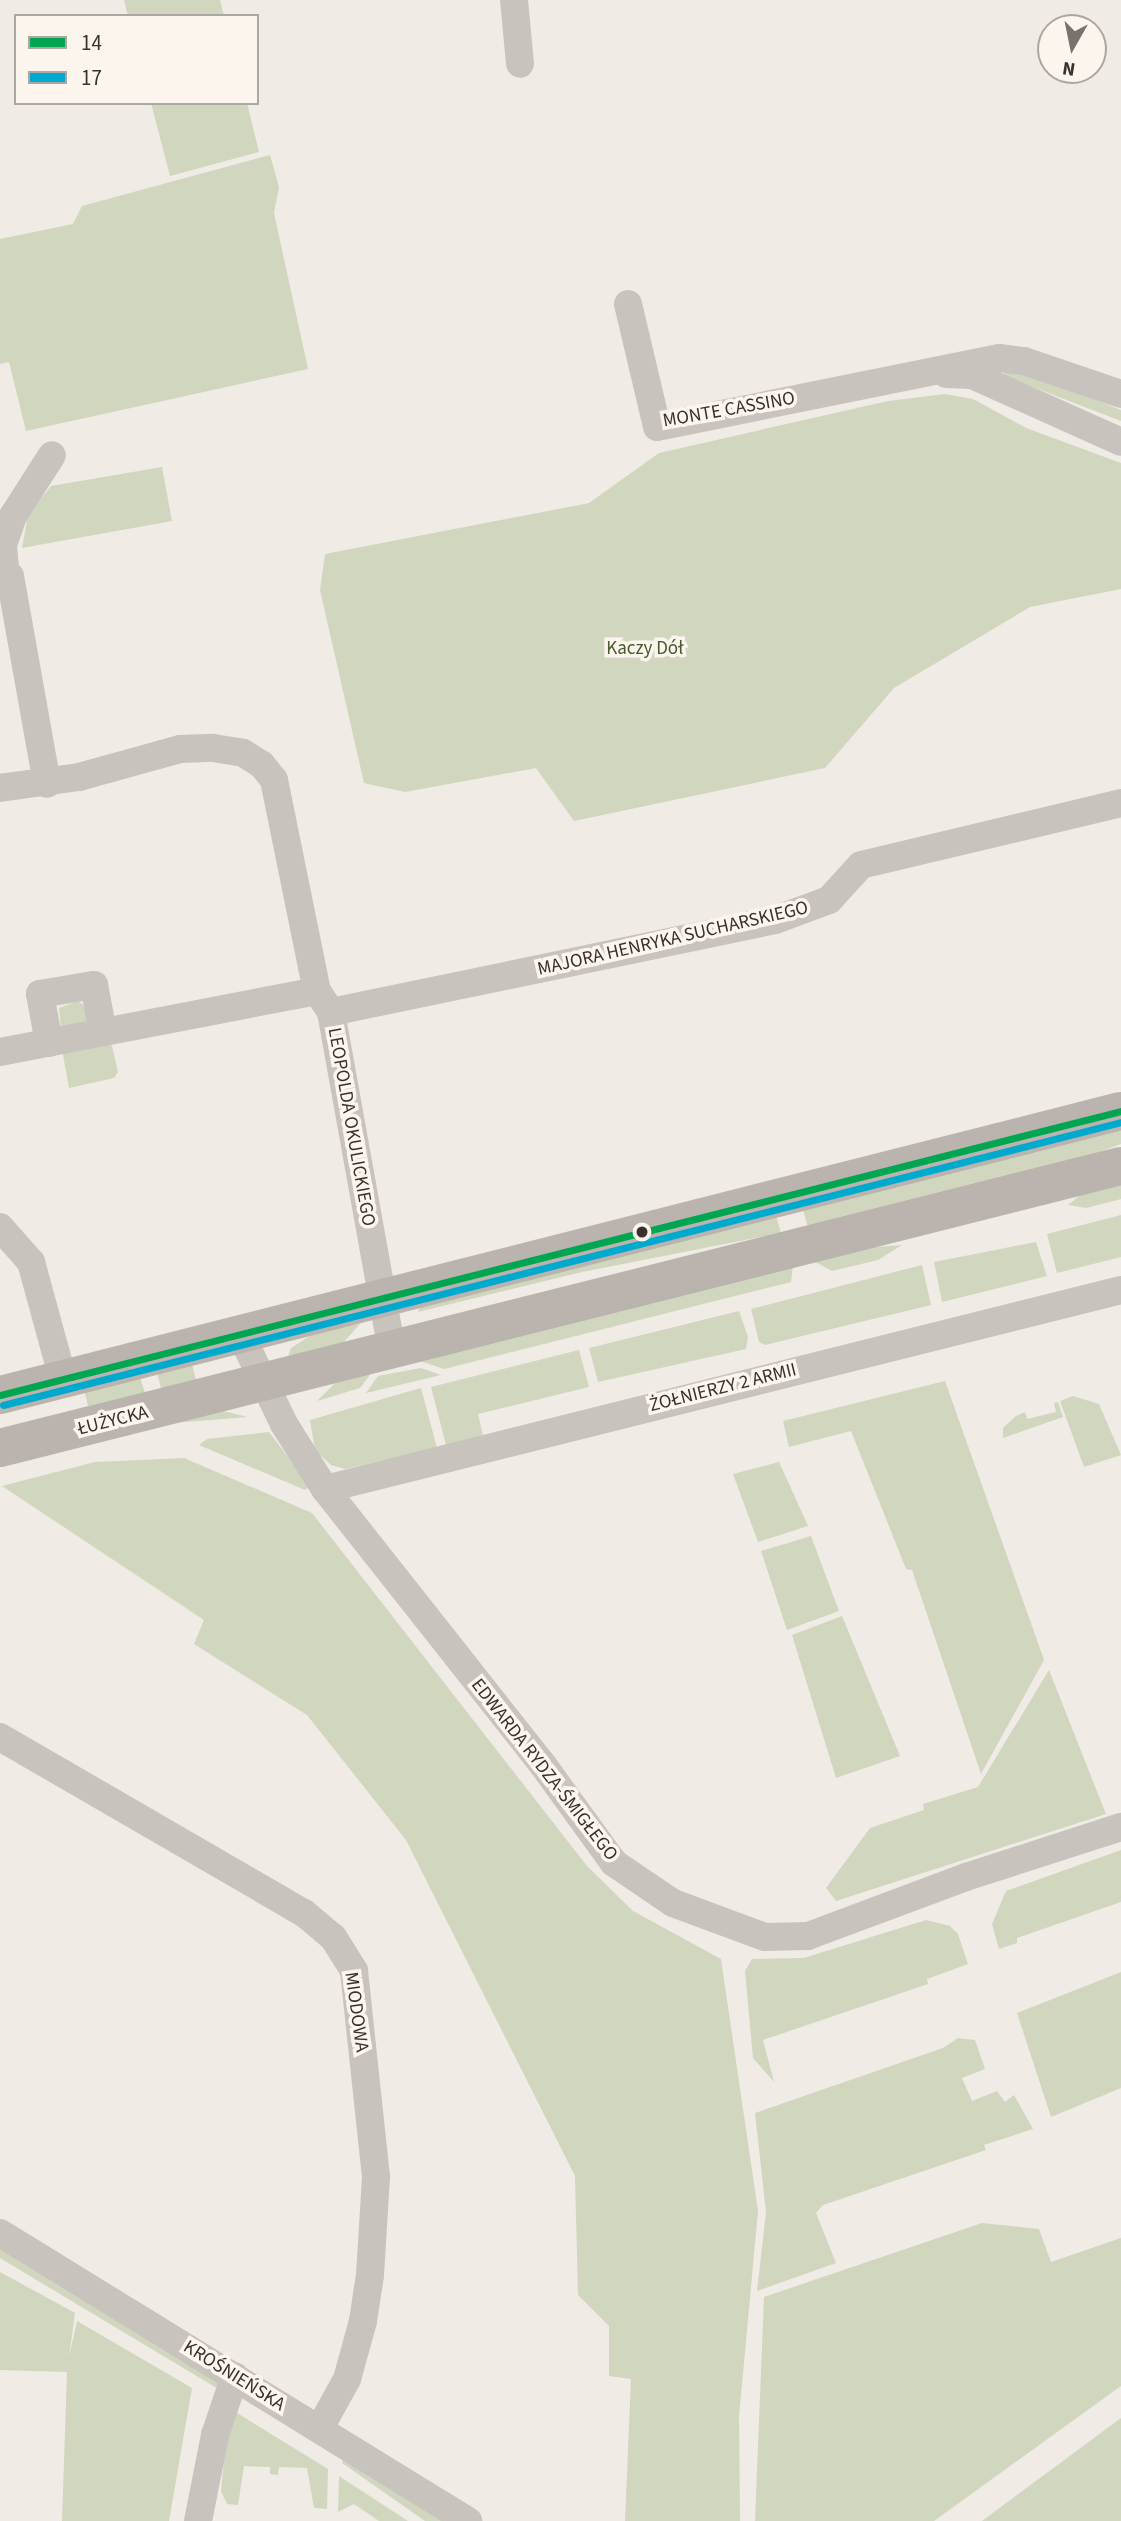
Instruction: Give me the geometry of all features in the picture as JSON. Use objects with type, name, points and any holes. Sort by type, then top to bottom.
[{"type":"main road","points":[[0,1395],[1121,1111]]},
{"type":"main road","name":"ŁUŻYCKA","points":[[0,1448],[392,1352],[1121,1166]]},
{"type":"street","points":[[514,0],[520,64]]},
{"type":"street","name":"MONTE CASSINO","points":[[628,304],[657,427],[999,358],[1024,360],[1121,394]]},
{"type":"street","name":"MONTE CASSINO","points":[[923,372],[972,375],[1121,442]]},
{"type":"street","points":[[47,784],[3,568],[3,545],[13,516],[52,455]]},
{"type":"street","name":"LEOPOLDA OKULICKIEGO","points":[[0,788],[47,784],[180,749],[243,753],[262,765],[274,780],[324,1001],[392,1352]]},
{"type":"street","name":"MAJORA HENRYKA SUCHARSKIEGO","points":[[0,1052],[103,1032],[324,1001],[775,920],[829,900],[861,865],[1121,803]]},
{"type":"street","points":[[49,1043],[40,995],[94,985],[103,1032]]},
{"type":"street","points":[[0,1227],[32,1262],[52,1382]]},
{"type":"street","name":"ŻOŁNIERZY 2 ARMII","points":[[325,1489],[1121,1290]]},
{"type":"street","name":"EDWARDA RYDZA-ŚMIGŁEGO","points":[[240,1333],[263,1382],[325,1489],[543,1765],[614,1864],[673,1903],[765,1937],[808,1936],[966,1877],[1121,1827]]},
{"type":"street","name":"MIODOWA","points":[[0,1738],[304,1913],[334,1937],[354,1971],[376,2177],[370,2275],[363,2321],[346,2379],[320,2428]]},
{"type":"street","name":"KROŚNIEŃSKA","points":[[0,2233],[468,2521]]},
{"type":"street","points":[[198,2521],[215,2435],[235,2376]]},
{"type":"green space","points":[[124,0],[220,0],[224,14],[128,14]]},
{"type":"green space","points":[[152,105],[247,105],[259,152],[170,176]]},
{"type":"green space","points":[[270,155],[279,187],[274,213],[308,369],[26,431],[9,362],[0,364],[0,239],[73,224],[82,206]]},
{"type":"green space","points":[[1014,368],[1121,410],[1121,421],[1004,376],[1004,370]]},
{"type":"green space","name":"Kaczy Dół","points":[[945,394],[973,399],[1026,428],[1121,463],[1121,589],[1030,607],[894,688],[825,768],[574,821],[536,768],[405,792],[364,783],[320,590],[325,554],[589,503],[659,453],[888,401]]},
{"type":"green space","points":[[162,467],[172,521],[22,548],[28,515],[51,486]]},
{"type":"green space","points":[[78,1001],[87,1008],[88,1024],[61,1028],[59,1008]]},
{"type":"green space","points":[[103,1041],[112,1046],[118,1072],[114,1078],[69,1088],[62,1049]]},
{"type":"green space","points":[[1121,1125],[1121,1144],[1072,1162],[808,1228],[802,1206]]},
{"type":"green space","points":[[1121,1184],[1121,1199],[1086,1208],[1068,1205],[1083,1193]]},
{"type":"green space","points":[[775,1213],[781,1233],[582,1272],[418,1312],[421,1304]]},
{"type":"green space","points":[[1121,1215],[1121,1257],[1057,1273],[1047,1234]]},
{"type":"green space","points":[[1036,1242],[1047,1276],[942,1302],[934,1262]]},
{"type":"green space","points":[[902,1245],[878,1260],[832,1271],[813,1261],[863,1248]]},
{"type":"green space","points":[[922,1265],[931,1305],[765,1345],[759,1342],[751,1309]]},
{"type":"green space","points":[[793,1266],[791,1282],[444,1369],[420,1361]]},
{"type":"green space","points":[[739,1311],[748,1337],[746,1349],[598,1382],[589,1348]]},
{"type":"green space","points":[[360,1324],[343,1343],[287,1360],[291,1348],[319,1330]]},
{"type":"green space","points":[[579,1350],[589,1387],[478,1414],[483,1436],[446,1445],[431,1387]]},
{"type":"green space","points":[[192,1364],[196,1380],[162,1392],[156,1369]]},
{"type":"green space","points":[[421,1368],[441,1375],[366,1393],[378,1376]]},
{"type":"green space","points":[[373,1371],[360,1388],[317,1401],[337,1381]]},
{"type":"green space","points":[[139,1374],[145,1393],[0,1433],[0,1428],[88,1406],[84,1389]]},
{"type":"green space","points":[[945,1381],[1044,1660],[981,1774],[912,1570],[906,1569],[851,1431],[789,1447],[783,1421]]},
{"type":"green space","points":[[421,1388],[437,1448],[345,1469],[331,1465],[315,1450],[310,1420]]},
{"type":"green space","points":[[1073,1396],[1099,1404],[1121,1455],[1084,1467],[1060,1401]]},
{"type":"green space","points":[[1058,1402],[1063,1417],[1003,1438],[1003,1428],[1016,1416],[1025,1412],[1027,1419],[1056,1412],[1054,1403]]},
{"type":"green space","points":[[219,1410],[248,1417],[173,1423]]},
{"type":"green space","points":[[269,1432],[310,1486],[305,1490],[199,1445],[207,1439]]},
{"type":"green space","points":[[184,1458],[312,1513],[587,1866],[633,1911],[721,1959],[758,2211],[739,2417],[740,2521],[625,2521],[631,2379],[609,2376],[609,2326],[578,2295],[575,2176],[406,1840],[307,1715],[194,1644],[204,1620],[2,1486],[95,1462]]},
{"type":"green space","points":[[779,1462],[808,1526],[758,1542],[733,1474]]},
{"type":"green space","points":[[811,1536],[839,1611],[787,1630],[761,1551]]},
{"type":"green space","points":[[842,1616],[900,1756],[836,1778],[792,1635]]},
{"type":"green space","points":[[1049,1670],[1106,1814],[836,1901],[826,1888],[870,1828],[924,1810],[923,1804],[978,1787]]},
{"type":"green space","points":[[1121,1850],[1121,1902],[1017,1938],[1017,1943],[999,1949],[992,1924],[1006,1891]]},
{"type":"green space","points":[[926,1920],[950,1926],[958,1934],[968,1964],[927,1979],[928,1984],[763,2040],[774,2082],[753,2058],[745,1971],[752,1959],[804,1958]]},
{"type":"green space","points":[[1121,1972],[1121,2088],[1051,2117],[1017,2013]]},
{"type":"green space","points":[[958,2038],[975,2040],[985,2069],[962,2078],[972,2101],[997,2091],[1005,2102],[1014,2095],[1033,2129],[984,2145],[986,2150],[823,2205],[816,2213],[836,2263],[757,2291],[766,2212],[755,2113],[943,2048]]},
{"type":"green space","points":[[982,2223],[1039,2229],[1051,2262],[1121,2238],[1121,2386],[934,2521],[755,2521],[764,2297]]},
{"type":"green space","points":[[0,2247],[220,2383],[220,2390],[0,2258]]},
{"type":"green space","points":[[0,2272],[75,2313],[69,2357],[77,2321],[192,2388],[169,2521],[62,2521],[67,2372],[0,2370]]},
{"type":"green space","points":[[229,2408],[328,2469],[327,2509],[314,2508],[307,2468],[279,2467],[278,2475],[270,2474],[270,2467],[244,2466],[238,2505],[227,2504],[221,2491]]},
{"type":"green space","points":[[1121,2418],[1121,2521],[982,2521]]},
{"type":"green space","points":[[345,2455],[452,2521],[425,2521],[342,2463]]},
{"type":"green space","points":[[339,2476],[408,2521],[379,2521],[354,2504],[338,2512]]},
{"type":"transit line","name":"14","points":[[0,1395],[1121,1111]]},
{"type":"transit line","name":"17","points":[[3,1405],[1121,1122]]}]
